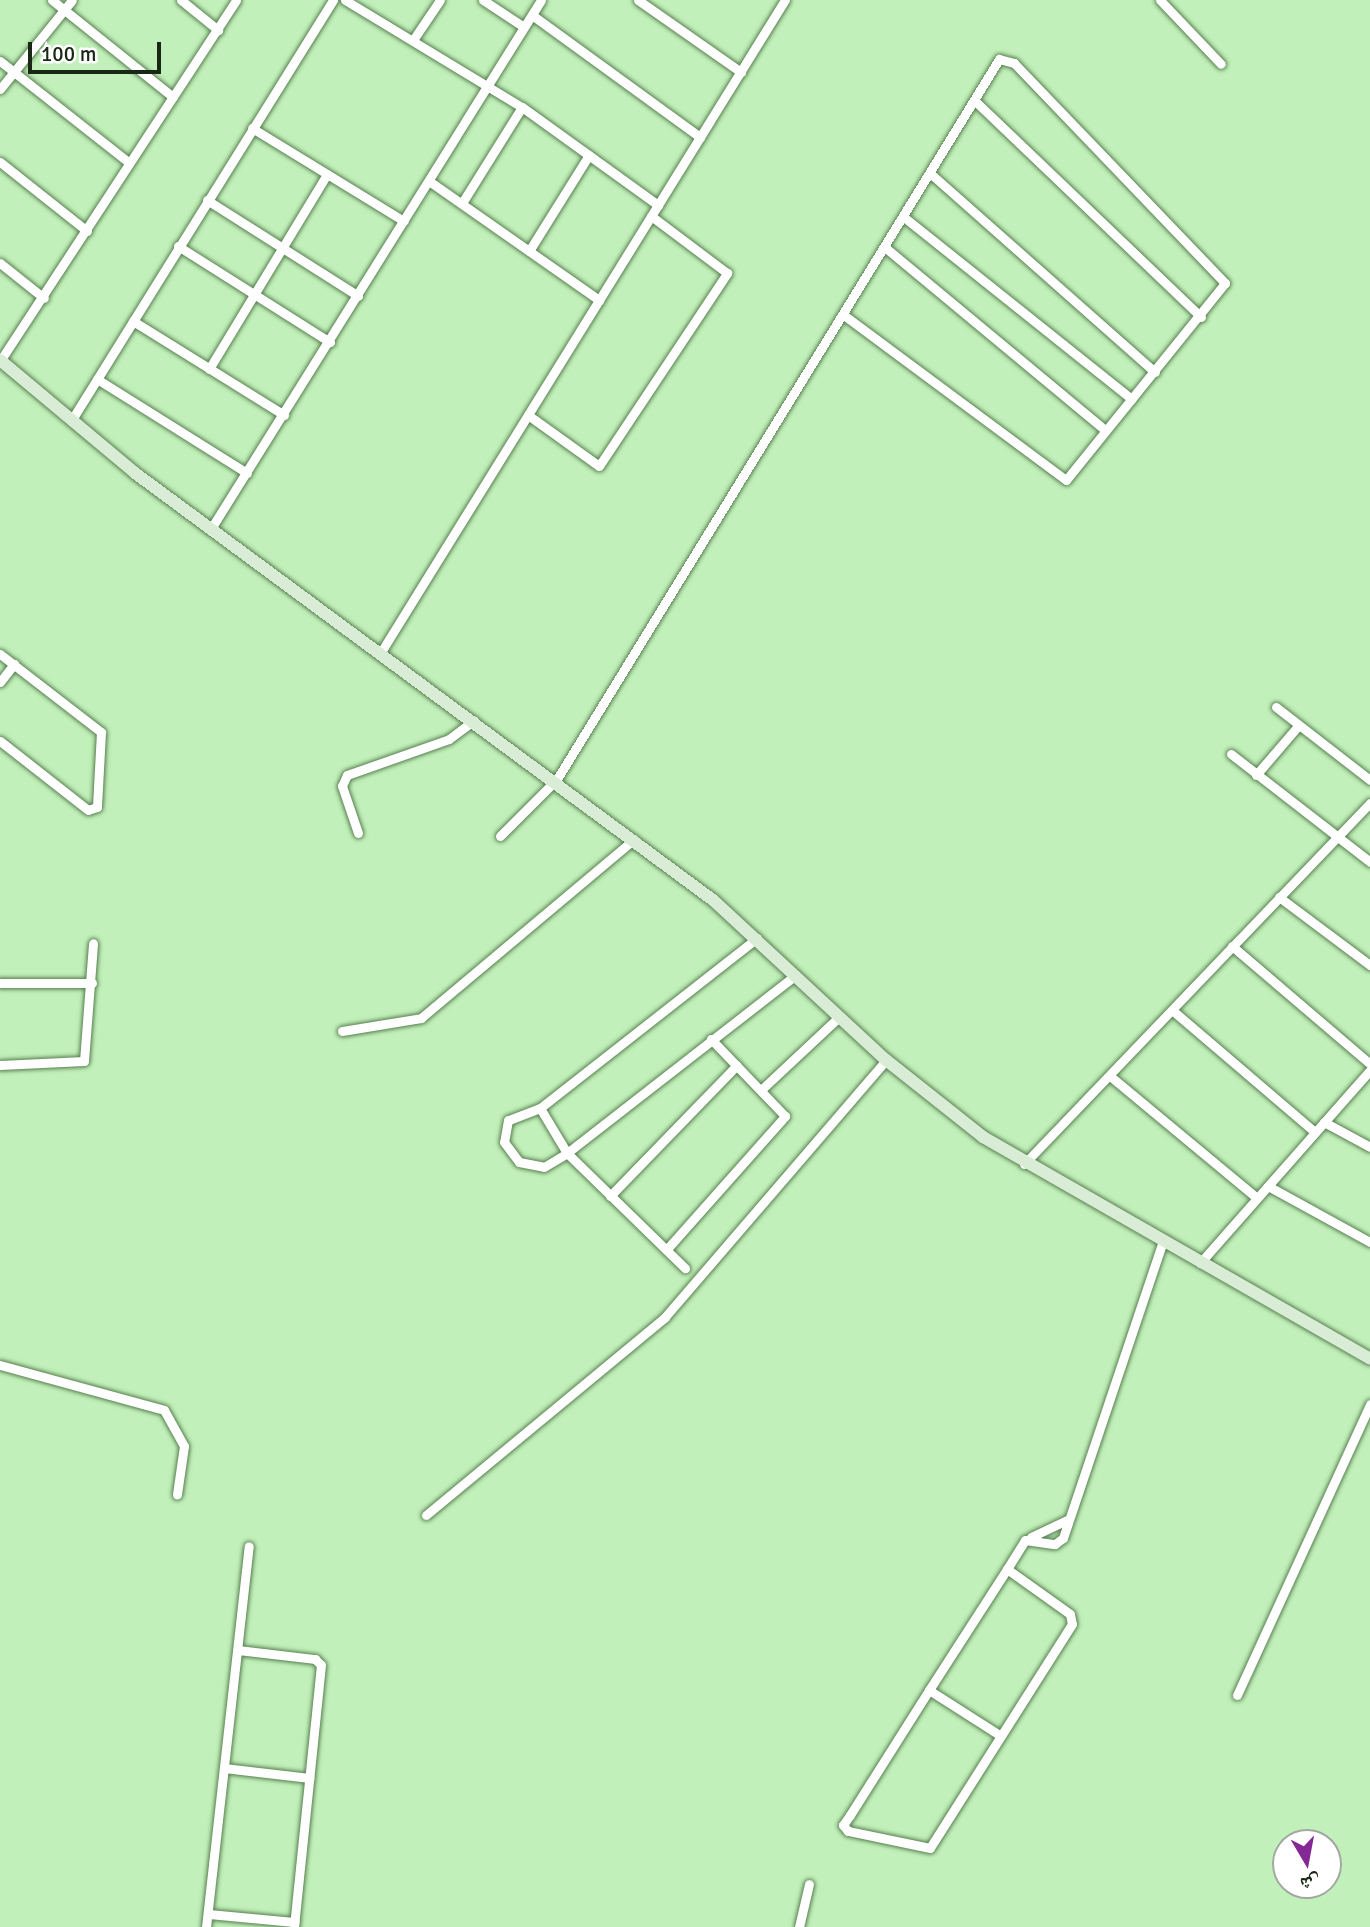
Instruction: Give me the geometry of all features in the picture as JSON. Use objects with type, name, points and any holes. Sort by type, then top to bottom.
[{"type":"main road","points":[[0,360],[71,421],[634,838],[757,938],[886,1060],[1024,1164],[1370,1359]]},
{"type":"street","points":[[52,0],[173,97]]},
{"type":"street","points":[[0,89],[72,0]]},
{"type":"street","points":[[181,0],[218,30]]},
{"type":"street","points":[[0,360],[44,299],[127,161],[173,97],[236,0]]},
{"type":"street","points":[[71,421],[333,0]]},
{"type":"street","points":[[345,0],[522,107],[658,205]]},
{"type":"street","points":[[413,40],[440,0]]},
{"type":"street","points":[[483,0],[524,27]]},
{"type":"street","points":[[212,527],[330,342],[541,0]]},
{"type":"street","points":[[638,0],[741,72]]},
{"type":"street","points":[[381,652],[785,0]]},
{"type":"street","points":[[1160,0],[1221,64]]},
{"type":"street","points":[[532,15],[700,137]]},
{"type":"street","points":[[500,836],[557,779],[845,316],[887,249],[999,59],[1014,63],[1222,276],[1225,289],[1061,478],[845,316]]},
{"type":"street","points":[[0,61],[127,161]]},
{"type":"street","points":[[974,100],[1201,317]]},
{"type":"street","points":[[463,203],[522,107]]},
{"type":"street","points":[[252,128],[404,221]]},
{"type":"street","points":[[529,251],[589,155]]},
{"type":"street","points":[[0,162],[87,231]]},
{"type":"street","points":[[931,173],[1155,372]]},
{"type":"street","points":[[209,369],[327,174]]},
{"type":"street","points":[[429,181],[599,300]]},
{"type":"street","points":[[207,200],[358,296]]},
{"type":"street","points":[[528,415],[599,466],[727,273],[651,216]]},
{"type":"street","points":[[905,218],[1132,398]]},
{"type":"street","points":[[178,246],[330,342]]},
{"type":"street","points":[[887,249],[1105,430]]},
{"type":"street","points":[[0,263],[44,299]]},
{"type":"street","points":[[133,321],[284,415]]},
{"type":"street","points":[[97,379],[247,473]]},
{"type":"street","points":[[0,654],[101,732],[97,807],[88,810],[0,741]]},
{"type":"street","points":[[0,682],[14,664]]},
{"type":"street","points":[[1276,707],[1370,780]]},
{"type":"street","points":[[358,833],[342,786],[347,775],[449,739],[474,720]]},
{"type":"street","points":[[1256,775],[1298,726]]},
{"type":"street","points":[[1231,754],[1370,862]]},
{"type":"street","points":[[1024,1164],[1370,803]]},
{"type":"street","points":[[342,1031],[421,1018],[634,838]]},
{"type":"street","points":[[1279,897],[1370,965]]},
{"type":"street","points":[[757,938],[540,1108],[508,1120],[504,1142],[530,1168],[567,1153],[710,1039],[796,975]]},
{"type":"street","points":[[0,1065],[84,1062],[93,943]]},
{"type":"street","points":[[1200,1263],[1370,1067],[1232,946]]},
{"type":"street","points":[[0,983],[92,983]]},
{"type":"street","points":[[1172,1010],[1315,1132]]},
{"type":"street","points":[[762,1089],[839,1016]]},
{"type":"street","points":[[667,1249],[785,1116],[762,1089],[710,1039]]},
{"type":"street","points":[[426,1515],[673,1309],[886,1060]]},
{"type":"street","points":[[610,1196],[737,1065]]},
{"type":"street","points":[[1110,1076],[1257,1198]]},
{"type":"street","points":[[540,1108],[567,1153],[685,1268]]},
{"type":"street","points":[[1324,1122],[1370,1147]]},
{"type":"street","points":[[1268,1185],[1370,1242]]},
{"type":"street","points":[[1031,1537],[1058,1544],[1069,1519],[1162,1244]]},
{"type":"street","points":[[0,1366],[164,1409],[184,1447],[177,1494]]},
{"type":"street","points":[[1237,1695],[1370,1404]]},
{"type":"street","points":[[1007,1569],[1073,1620],[930,1848],[848,1831],[845,1821],[1007,1569],[1031,1537],[1069,1519]]},
{"type":"street","points":[[206,1927],[249,1546]]},
{"type":"street","points":[[208,1914],[294,1924],[321,1662],[238,1650]]},
{"type":"street","points":[[929,1690],[1001,1736]]},
{"type":"street","points":[[224,1768],[309,1778]]},
{"type":"street","points":[[799,1927],[809,1884]]}]
